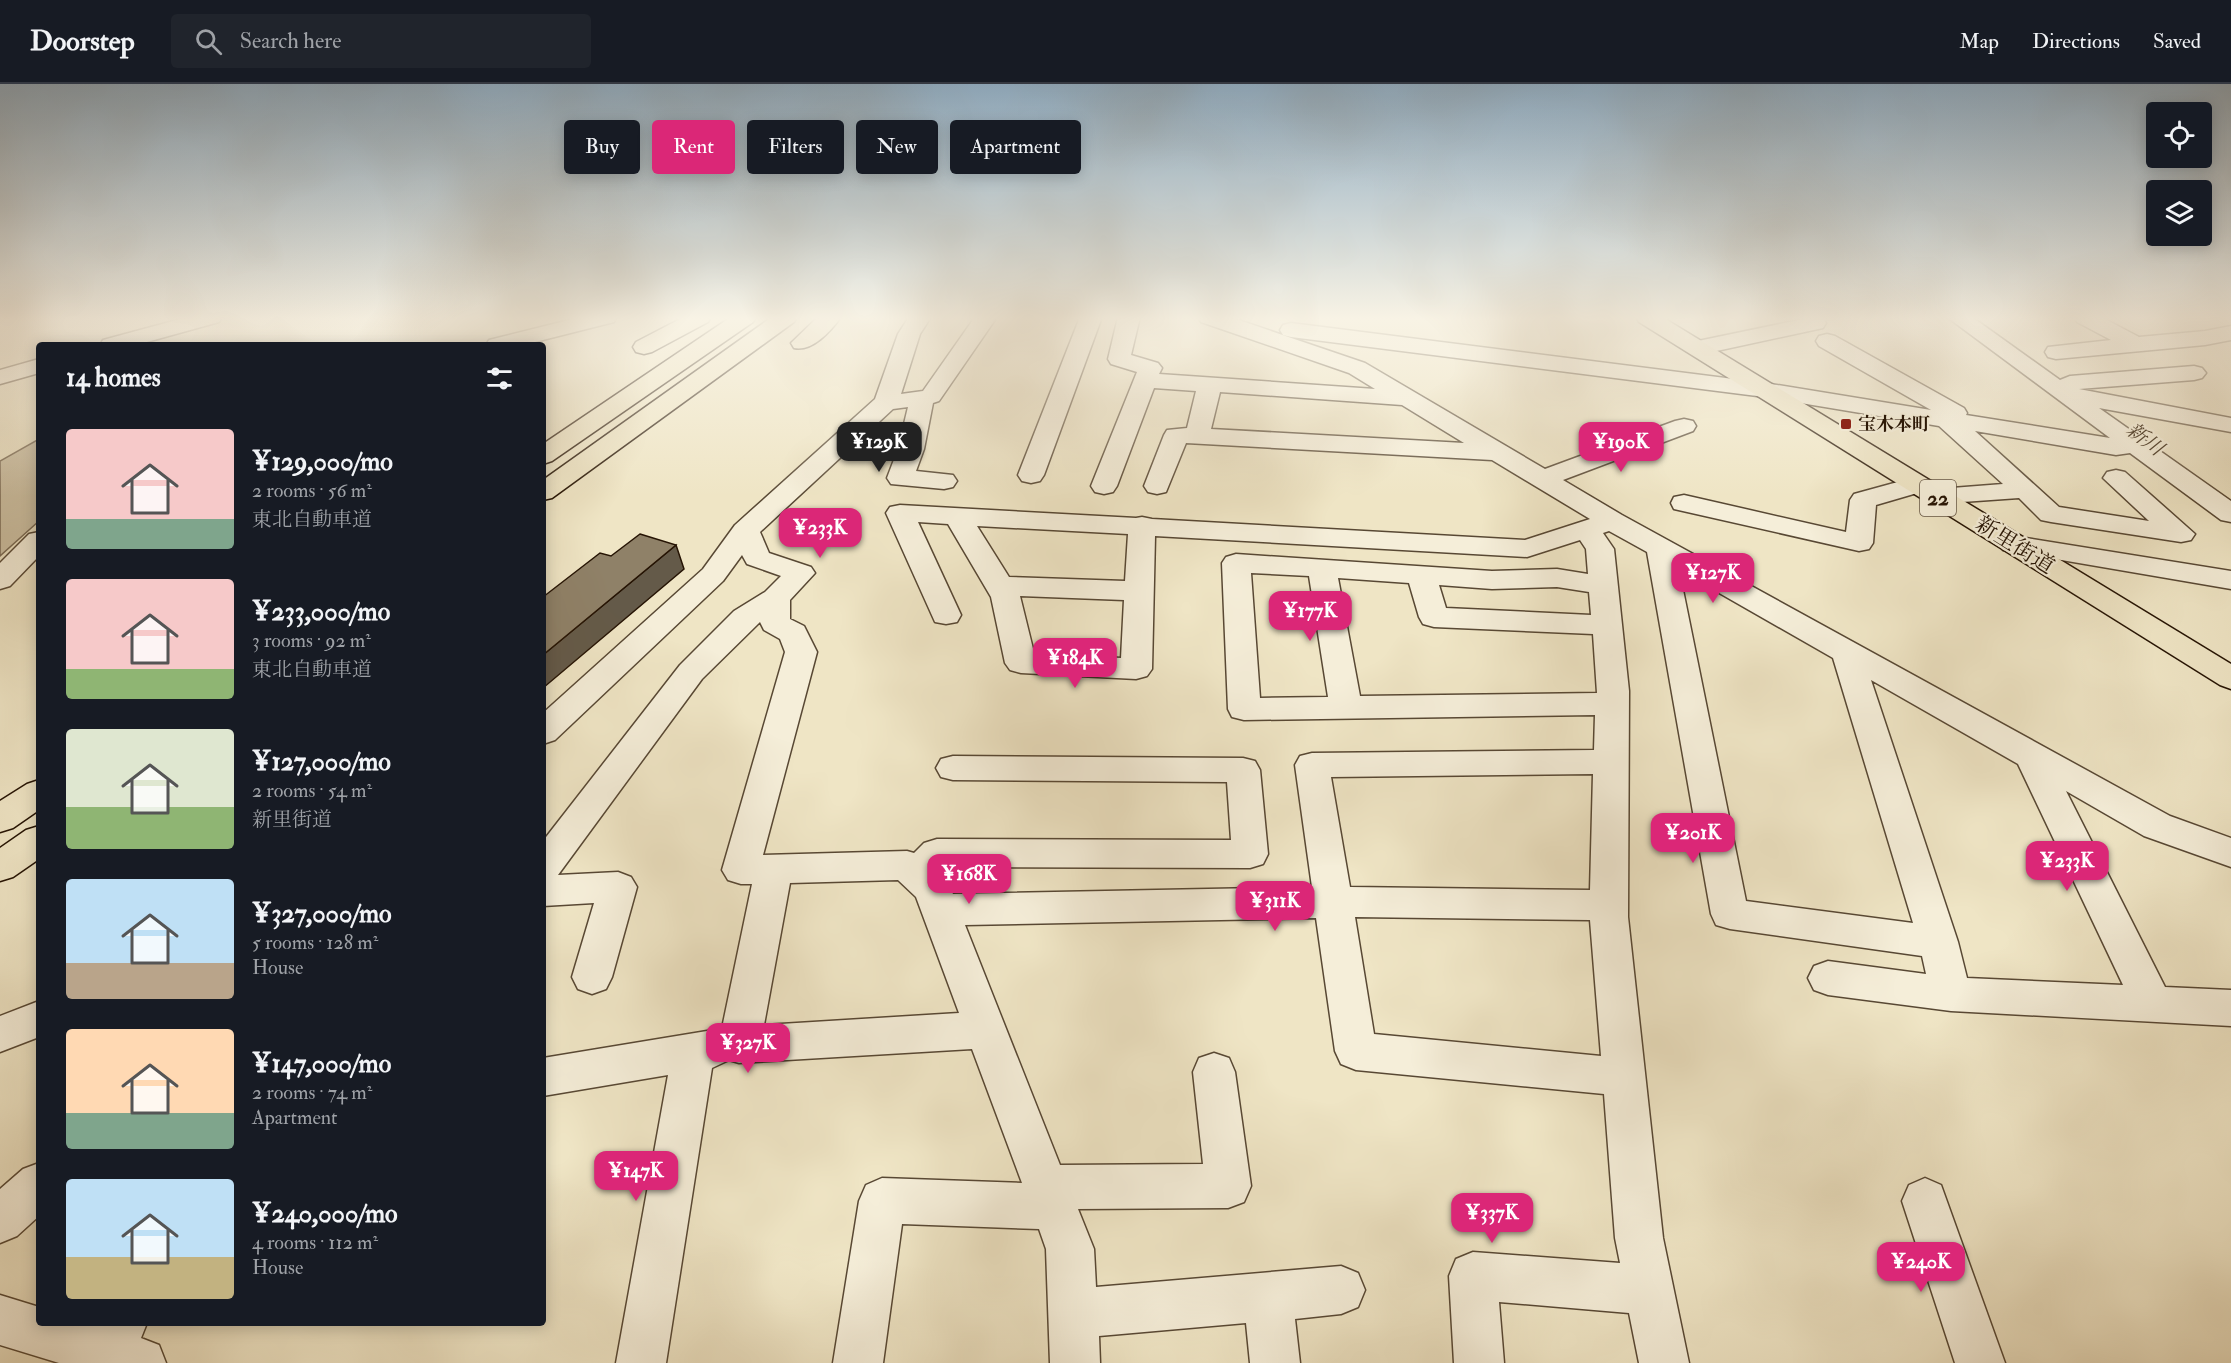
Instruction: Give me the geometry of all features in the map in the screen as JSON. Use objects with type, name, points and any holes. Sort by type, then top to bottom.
[{"type":"main road","points":[[546,454],[658,377]]},
{"type":"main road","points":[[546,490],[703,377]]},
{"type":"main road","name":"新里街道","points":[[1744,377],[2231,678]]},
{"type":"main road","points":[[0,819],[36,795]]},
{"type":"main road","points":[[0,867],[36,842]]},
{"type":"street","points":[[546,729],[713,575],[745,531],[886,402],[895,377]]},
{"type":"street","points":[[886,402],[931,396],[944,377]]},
{"type":"street","points":[[1031,475],[1068,377]]},
{"type":"street","points":[[1104,486],[1147,377]]},
{"type":"street","points":[[1372,377],[1543,479],[1600,525],[1660,547],[2157,826],[2231,853]]},
{"type":"street","points":[[1669,377],[2135,449],[2231,491]]},
{"type":"street","points":[[1895,377],[1974,425]]},
{"type":"street","points":[[2043,377],[2135,449],[2231,514]]},
{"type":"street","points":[[2060,389],[2163,377]]},
{"type":"street","points":[[1146,380],[1409,398]]},
{"type":"street","points":[[1197,436],[1210,384]]},
{"type":"street","points":[[2060,389],[2231,425]]},
{"type":"street","points":[[922,399],[911,449],[900,478],[944,481]]},
{"type":"street","points":[[1947,420],[2051,514],[2181,534],[2116,478]]},
{"type":"street","points":[[1543,479],[1684,426]]},
{"type":"street","points":[[1157,486],[1176,435],[1498,452]]},
{"type":"street","points":[[1684,503],[1859,543],[1863,500],[1925,490],[2026,490]]},
{"type":"street","points":[[946,615],[900,513],[1142,525],[1527,549],[1600,525]]},
{"type":"street","points":[[957,516],[1006,597],[1021,663],[1136,669],[1142,525]]},
{"type":"street","points":[[1600,525],[1600,549],[1614,691],[1610,905],[1639,1238],[1664,1363]]},
{"type":"street","points":[[546,864],[691,672],[745,618],[776,598],[801,573],[757,558],[745,531]]},
{"type":"street","points":[[0,580],[36,543]]},
{"type":"street","points":[[2013,544],[2231,580]]},
{"type":"street","points":[[1660,547],[1730,914],[1938,942]]},
{"type":"street","points":[[1604,585],[1557,578],[1492,580],[1236,563],[1244,709],[1612,704]]},
{"type":"street","points":[[1322,569],[1346,708]]},
{"type":"street","points":[[1421,575],[1434,617],[1607,625]]},
{"type":"street","points":[[999,586],[1139,591]]},
{"type":"street","points":[[776,598],[775,623],[793,633],[801,652],[741,870],[907,865],[932,889],[1070,1249],[1075,1363]]},
{"type":"street","points":[[1846,651],[1938,942],[1951,994]]},
{"type":"street","points":[[2031,755],[2153,1005]]},
{"type":"street","points":[[1611,762],[1312,765],[1356,1051],[1624,1077]]},
{"type":"street","points":[[915,874],[937,853],[1250,854],[1243,770],[954,768]]},
{"type":"street","points":[[739,1045],[774,869]]},
{"type":"street","points":[[546,891],[618,887],[592,977]]},
{"type":"street","points":[[940,910],[1333,902],[1610,905]]},
{"type":"street","points":[[1828,978],[1951,994],[2231,1008]]},
{"type":"street","points":[[0,1034],[36,1020]]},
{"type":"street","points":[[546,1076],[739,1045],[986,1030]]},
{"type":"street","points":[[641,1363],[693,1052]]},
{"type":"street","points":[[858,1363],[882,1201],[1050,1197],[1228,1186],[1214,1072]]},
{"type":"street","points":[[0,1220],[36,1188]]},
{"type":"street","points":[[1925,1202],[1980,1363]]},
{"type":"street","points":[[1479,1363],[1473,1275],[1650,1290]]},
{"type":"street","points":[[1073,1314],[1341,1290]]},
{"type":"street","points":[[1268,1297],[1275,1363]]},
{"type":"street","points":[[0,1320],[113,1350]]},
{"type":"shaded area","points":[[36,441],[36,524],[0,556],[0,461]]},
{"type":"building","points":[[640,534],[676,545],[546,653],[546,595],[600,553],[611,556]]},
{"type":"place","name":"宝木本町","points":[[1846,424]]},
{"type":"water label","name":"新川","points":[[2145,439]]}]
